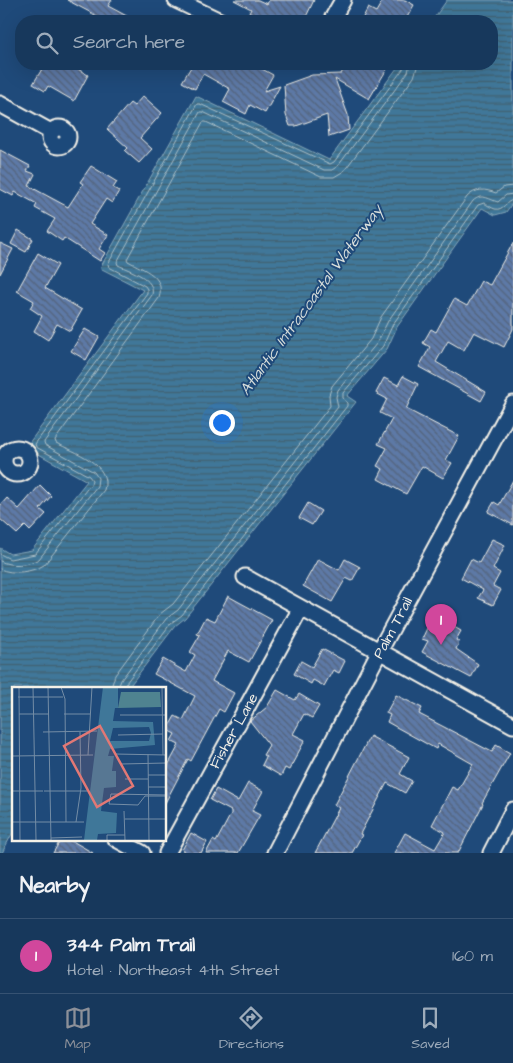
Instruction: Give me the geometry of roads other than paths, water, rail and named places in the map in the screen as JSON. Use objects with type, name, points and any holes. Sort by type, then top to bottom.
[{"type":"street","points":[[176,0],[207,15]]},
{"type":"street","points":[[334,15],[343,0]]},
{"type":"street","points":[[0,104],[51,132]]},
{"type":"street","name":"Palm Trail","points":[[275,853],[513,404]]},
{"type":"street","points":[[244,577],[513,724]]},
{"type":"street","name":"Fisher Lane","points":[[167,853],[301,608]]},
{"type":"street","points":[[491,853],[513,810]]},
{"type":"street","points":[[118,840],[142,853]]},
{"type":"water","name":"Atlantic Intracoastal Waterway","points":[[447,0],[513,0],[513,202],[506,212],[495,215],[482,208],[397,327],[387,349],[347,396],[356,402],[185,618],[175,626],[129,687],[12,687],[12,834],[2,853],[0,853],[0,548],[10,554],[32,550],[87,481],[26,447],[143,290],[100,268],[196,96],[329,160],[396,70],[498,70],[498,15],[436,15]]},
{"type":"place","name":"344 Palm Trail","points":[[441,645]]}]
